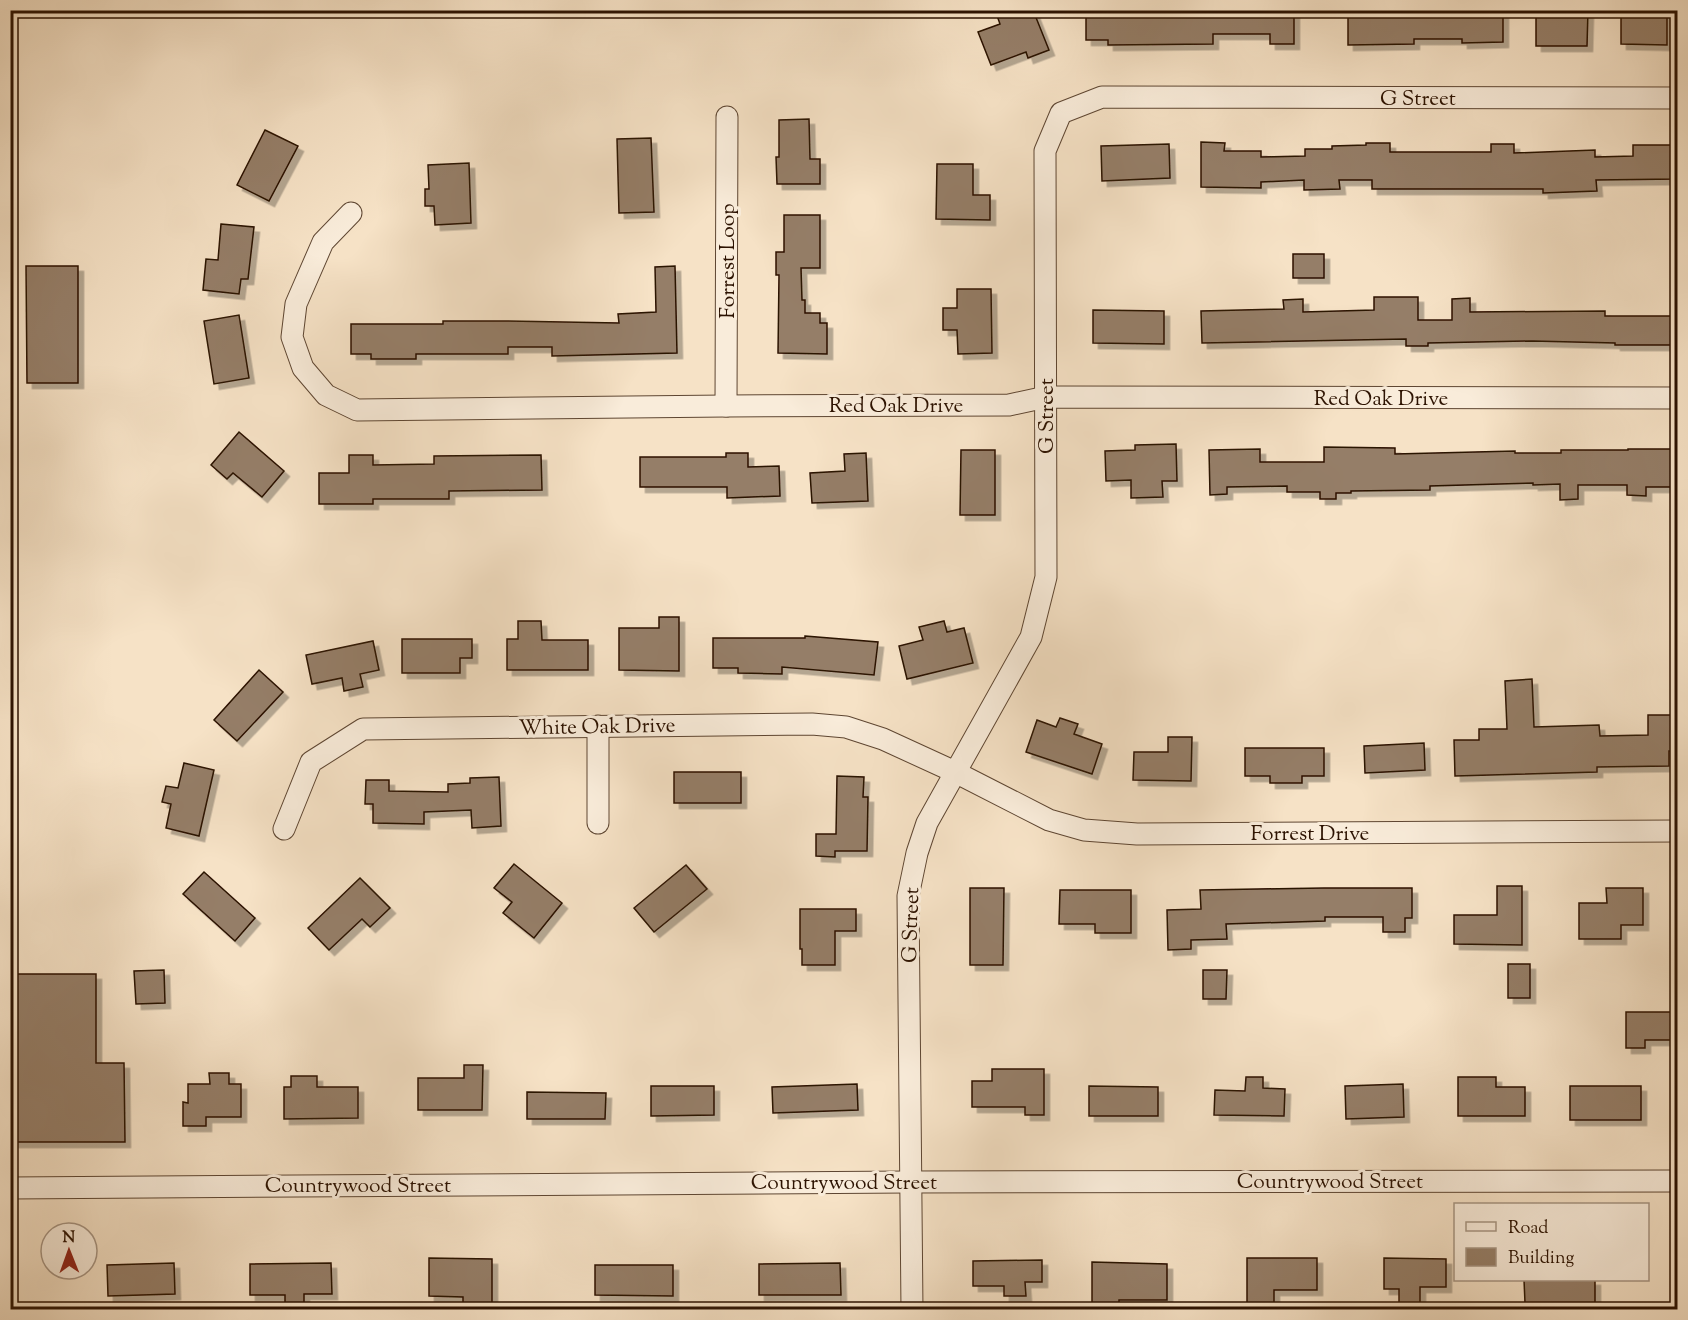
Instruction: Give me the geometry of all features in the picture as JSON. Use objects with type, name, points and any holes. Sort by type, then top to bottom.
[{"type":"street","name":"G Street","points":[[912,1310],[908,896],[917,853],[927,823],[1031,637],[1046,577],[1045,151],[1061,113],[1102,98],[1677,98]]},
{"type":"street","name":"Forrest Loop","points":[[726,406],[727,117]]},
{"type":"street","name":"Red Oak Drive","points":[[351,213],[323,242],[296,304],[292,337],[303,368],[327,396],[357,410],[1009,405],[1046,397],[1677,398]]},
{"type":"street","name":"White Oak Drive","points":[[284,829],[311,762],[363,729],[812,724],[846,727],[883,739],[955,772]]},
{"type":"street","points":[[598,726],[598,824]]},
{"type":"street","name":"Forrest Drive","points":[[955,772],[1048,820],[1084,830],[1137,834],[1677,831]]},
{"type":"street","name":"Countrywood Street","points":[[10,1188],[909,1182],[1677,1181]]},
{"type":"building","points":[[995,10],[1033,10],[1049,50],[1028,58],[1026,52],[991,65],[978,32],[1000,24]]},
{"type":"building","points":[[1086,10],[1294,10],[1294,44],[1270,44],[1270,34],[1213,34],[1213,44],[1108,45],[1108,40],[1086,40]]},
{"type":"building","points":[[1460,10],[1503,10],[1503,42],[1462,43],[1462,39],[1414,39],[1414,44],[1348,45],[1348,12],[1460,15]]},
{"type":"building","points":[[1536,10],[1588,10],[1587,46],[1536,46]]},
{"type":"building","points":[[1621,10],[1667,10],[1667,45],[1621,44]]},
{"type":"building","points":[[809,119],[810,159],[820,159],[820,184],[777,184],[776,157],[779,157],[779,120]]},
{"type":"building","points":[[265,130],[298,146],[269,201],[237,185]]},
{"type":"building","points":[[651,138],[654,212],[619,213],[617,139]]},
{"type":"building","points":[[1201,142],[1225,143],[1224,151],[1261,151],[1261,157],[1305,156],[1305,149],[1332,149],[1332,146],[1366,145],[1366,143],[1390,143],[1390,152],[1491,152],[1491,144],[1514,144],[1514,153],[1595,150],[1595,157],[1633,156],[1633,145],[1677,145],[1677,179],[1596,180],[1597,191],[1543,193],[1543,189],[1372,189],[1372,180],[1339,180],[1340,189],[1304,190],[1304,180],[1261,182],[1261,188],[1201,187]]},
{"type":"building","points":[[1169,144],[1170,178],[1102,181],[1101,146]]},
{"type":"building","points":[[469,163],[471,223],[435,225],[434,206],[425,206],[425,189],[429,189],[428,165]]},
{"type":"building","points":[[937,164],[973,164],[973,195],[990,195],[990,220],[936,219]]},
{"type":"building","points":[[784,215],[820,215],[820,268],[801,268],[802,300],[805,300],[805,313],[820,313],[820,323],[827,323],[827,354],[778,353],[779,275],[776,275],[776,252],[784,252]]},
{"type":"building","points":[[221,224],[254,227],[248,279],[241,279],[239,294],[203,290],[206,259],[218,260]]},
{"type":"building","points":[[1293,254],[1324,254],[1324,278],[1293,278]]},
{"type":"building","points":[[26,266],[78,266],[78,383],[27,383]]},
{"type":"building","points":[[675,266],[677,353],[552,356],[552,347],[508,347],[508,354],[416,354],[416,359],[371,359],[371,354],[351,354],[351,324],[443,324],[443,321],[619,323],[618,314],[656,312],[655,267]]},
{"type":"building","points":[[957,289],[991,289],[992,353],[958,354],[957,330],[943,330],[943,308],[957,308]]},
{"type":"building","points":[[1374,297],[1418,297],[1418,320],[1452,320],[1452,299],[1470,298],[1470,312],[1605,311],[1605,316],[1677,316],[1677,345],[1532,341],[1428,343],[1428,346],[1406,346],[1406,339],[1202,343],[1201,311],[1284,309],[1283,300],[1303,299],[1303,312],[1374,310]]},
{"type":"building","points":[[1093,310],[1164,311],[1164,344],[1093,343]]},
{"type":"building","points":[[239,315],[249,378],[214,384],[204,321]]},
{"type":"building","points":[[239,432],[284,471],[262,497],[233,473],[227,479],[211,465]]},
{"type":"building","points":[[1176,444],[1177,481],[1162,481],[1163,497],[1131,498],[1131,480],[1106,481],[1105,451],[1135,450],[1135,445]]},
{"type":"building","points":[[1324,447],[1395,448],[1395,454],[1515,451],[1515,453],[1561,453],[1561,450],[1677,449],[1677,487],[1646,487],[1646,496],[1627,495],[1627,485],[1578,485],[1578,499],[1560,500],[1560,484],[1533,485],[1533,483],[1430,486],[1430,490],[1351,491],[1351,493],[1336,493],[1336,499],[1320,499],[1320,492],[1287,492],[1287,486],[1227,487],[1227,494],[1210,495],[1209,450],[1260,449],[1260,462],[1324,462]]},
{"type":"building","points":[[961,450],[995,450],[995,515],[960,515]]},
{"type":"building","points":[[726,453],[748,453],[748,467],[779,466],[780,496],[727,498],[727,487],[640,487],[640,457],[726,457]]},
{"type":"building","points":[[866,453],[868,501],[812,503],[810,473],[845,471],[844,454]]},
{"type":"building","points":[[349,455],[373,455],[373,465],[434,464],[434,456],[541,455],[542,490],[449,491],[449,499],[373,499],[373,504],[319,504],[319,473],[349,473]]},
{"type":"building","points":[[659,617],[679,617],[679,671],[619,670],[619,628],[659,628]]},
{"type":"building","points":[[518,621],[541,621],[542,640],[588,640],[588,670],[507,670],[507,639],[518,639]]},
{"type":"building","points":[[944,621],[947,632],[964,628],[973,663],[907,679],[899,646],[923,640],[919,627]]},
{"type":"building","points":[[805,636],[878,642],[874,675],[782,667],[782,674],[738,673],[738,668],[713,668],[713,638],[805,638]]},
{"type":"building","points":[[402,639],[472,639],[472,658],[460,658],[460,673],[402,673]]},
{"type":"building","points":[[373,641],[379,670],[360,674],[363,687],[344,691],[342,678],[312,684],[306,655]]},
{"type":"building","points":[[259,670],[283,692],[237,741],[214,720]]},
{"type":"building","points":[[1532,679],[1534,727],[1599,725],[1600,736],[1648,735],[1648,715],[1677,715],[1677,751],[1669,751],[1669,766],[1597,767],[1597,772],[1455,776],[1454,740],[1479,740],[1479,729],[1507,729],[1505,681]]},
{"type":"building","points":[[1060,718],[1078,724],[1074,734],[1102,744],[1092,774],[1026,752],[1037,720],[1056,727]]},
{"type":"building","points":[[1168,737],[1192,737],[1191,781],[1133,780],[1134,752],[1168,752]]},
{"type":"building","points":[[1424,743],[1425,770],[1365,773],[1364,746]]},
{"type":"building","points":[[1245,748],[1324,748],[1324,776],[1302,776],[1302,783],[1270,783],[1270,776],[1245,776]]},
{"type":"building","points":[[184,763],[214,770],[199,836],[166,828],[171,804],[162,802],[166,786],[178,788]]},
{"type":"building","points":[[674,772],[741,772],[741,803],[674,803]]},
{"type":"building","points":[[837,776],[864,777],[863,797],[868,797],[867,851],[835,851],[835,857],[816,856],[816,834],[836,834]]},
{"type":"building","points":[[499,777],[501,826],[472,828],[471,810],[424,812],[424,824],[373,823],[373,804],[365,804],[366,780],[389,780],[389,791],[448,792],[448,784],[470,783],[470,778]]},
{"type":"building","points":[[514,864],[562,903],[534,938],[503,913],[512,902],[494,888]]},
{"type":"building","points":[[686,865],[707,889],[654,932],[634,908]]},
{"type":"building","points":[[204,872],[255,918],[235,941],[183,894]]},
{"type":"building","points":[[360,878],[390,908],[370,927],[362,919],[329,950],[308,928]]},
{"type":"building","points":[[1497,886],[1522,886],[1522,945],[1454,944],[1454,915],[1497,915]]},
{"type":"building","points":[[970,888],[1004,888],[1003,965],[970,965]]},
{"type":"building","points":[[1412,888],[1412,918],[1405,918],[1405,932],[1383,932],[1383,917],[1325,917],[1325,921],[1226,924],[1227,939],[1191,940],[1191,949],[1168,950],[1167,910],[1201,909],[1200,890]]},
{"type":"building","points":[[1606,888],[1643,888],[1643,925],[1621,925],[1621,939],[1579,939],[1579,903],[1607,903]]},
{"type":"building","points":[[1060,890],[1131,890],[1131,933],[1095,933],[1095,924],[1059,924]]},
{"type":"building","points":[[800,909],[856,909],[856,931],[835,931],[835,965],[802,965]]},
{"type":"building","points":[[1508,964],[1530,964],[1530,998],[1508,998]]},
{"type":"building","points":[[164,970],[165,1003],[136,1004],[134,971]]},
{"type":"building","points":[[1203,970],[1227,970],[1226,999],[1203,999]]},
{"type":"building","points":[[10,974],[96,974],[96,1063],[124,1063],[125,1142],[10,1142]]},
{"type":"building","points":[[1626,1012],[1673,1012],[1672,1040],[1645,1040],[1645,1048],[1626,1048]]},
{"type":"building","points":[[464,1065],[483,1065],[482,1110],[418,1110],[418,1078],[464,1078]]},
{"type":"building","points":[[992,1069],[1044,1069],[1044,1115],[1025,1115],[1025,1107],[972,1107],[972,1081],[992,1081]]},
{"type":"building","points":[[209,1073],[229,1073],[229,1084],[241,1084],[241,1117],[206,1117],[206,1126],[183,1126],[183,1102],[188,1103],[188,1084],[210,1084]]},
{"type":"building","points":[[291,1076],[317,1076],[317,1087],[358,1087],[358,1118],[284,1119],[284,1087],[291,1087]]},
{"type":"building","points":[[1246,1077],[1263,1077],[1263,1088],[1285,1089],[1284,1116],[1214,1115],[1215,1090],[1245,1091]]},
{"type":"building","points":[[1458,1077],[1496,1077],[1496,1087],[1525,1087],[1525,1116],[1458,1116]]},
{"type":"building","points":[[857,1084],[858,1110],[773,1113],[772,1087]]},
{"type":"building","points":[[1403,1084],[1404,1117],[1346,1119],[1345,1086]]},
{"type":"building","points":[[651,1086],[714,1086],[714,1115],[651,1116]]},
{"type":"building","points":[[1089,1086],[1158,1087],[1158,1116],[1089,1116]]},
{"type":"building","points":[[1570,1086],[1641,1086],[1641,1120],[1570,1120]]},
{"type":"building","points":[[527,1092],[606,1093],[605,1119],[527,1119]]},
{"type":"building","points":[[429,1258],[492,1259],[492,1309],[463,1309],[463,1297],[429,1296]]},
{"type":"building","points":[[1247,1258],[1317,1258],[1317,1290],[1274,1290],[1274,1308],[1247,1310]]},
{"type":"building","points":[[1384,1258],[1446,1259],[1446,1287],[1420,1287],[1420,1304],[1399,1304],[1399,1289],[1384,1289]]},
{"type":"building","points":[[1042,1260],[1042,1282],[1025,1282],[1026,1296],[1004,1296],[1004,1286],[973,1286],[973,1261]]},
{"type":"building","points":[[1092,1262],[1167,1264],[1167,1300],[1119,1300],[1119,1306],[1092,1306]]},
{"type":"building","points":[[174,1263],[175,1294],[108,1296],[107,1265]]},
{"type":"building","points":[[331,1263],[332,1294],[304,1294],[304,1306],[285,1306],[285,1295],[250,1295],[250,1264]]},
{"type":"building","points":[[840,1263],[841,1295],[759,1295],[759,1264]]},
{"type":"building","points":[[595,1265],[673,1265],[673,1296],[595,1295]]},
{"type":"building","points":[[1524,1281],[1595,1281],[1595,1303],[1525,1303]]}]
